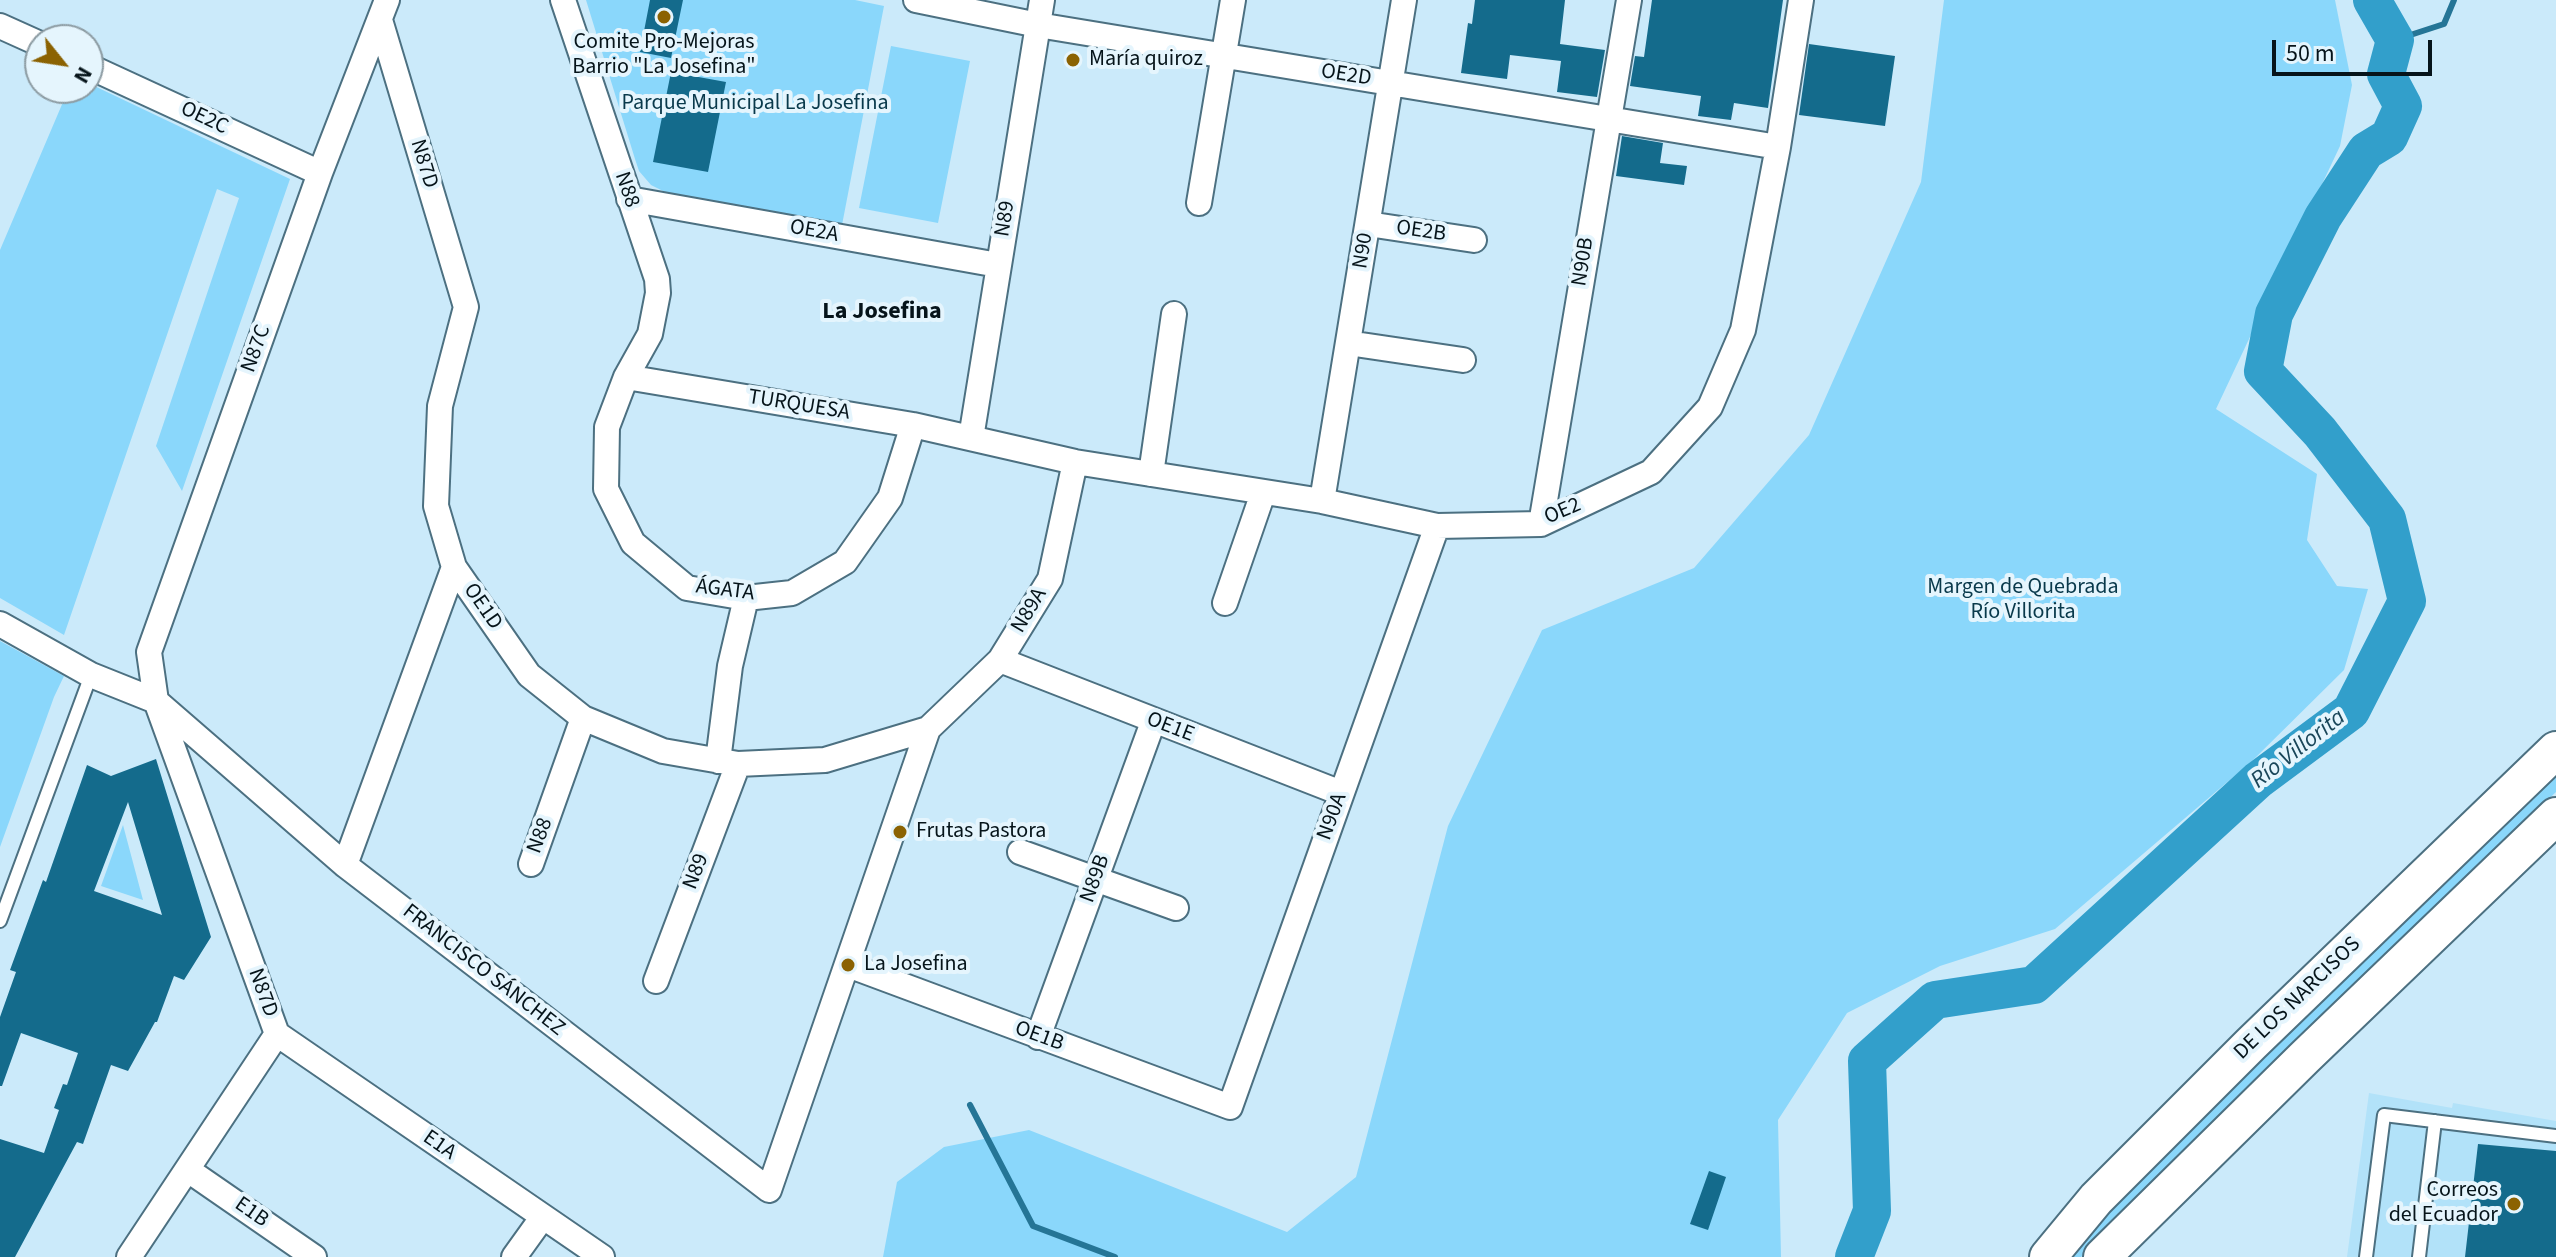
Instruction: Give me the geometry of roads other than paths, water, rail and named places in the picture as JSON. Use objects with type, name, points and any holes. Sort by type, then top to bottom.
[{"type":"main road","name":"DE LOS NARCISOS","points":[[2048,1257],[2096,1199],[2240,1055],[2556,750]]},
{"type":"main road","name":"DE LOS NARCISOS","points":[[2102,1257],[2556,816]]},
{"type":"street","name":"N88","points":[[563,0],[657,279],[658,293],[650,334],[626,377]]},
{"type":"street","name":"OE2D","points":[[916,0],[1038,25],[1778,147]]},
{"type":"street","name":"N89","points":[[971,438],[1042,0]]},
{"type":"street","points":[[1199,203],[1233,0]]},
{"type":"street","name":"N90","points":[[1322,501],[1404,0]]},
{"type":"street","name":"N90B","points":[[1541,524],[1629,0]]},
{"type":"street","name":"OE2","points":[[971,438],[1075,462],[1322,501],[1437,526],[1541,524],[1651,472],[1710,407],[1743,330],[1778,147],[1801,0]]},
{"type":"street","name":"N87C","points":[[156,701],[149,652],[320,173],[383,10]]},
{"type":"street","name":"N87D","points":[[383,10],[466,307]]},
{"type":"street","points":[[0,26],[24,37]]},
{"type":"street","name":"OE2C","points":[[104,73],[320,173]]},
{"type":"street","name":"OE2A","points":[[629,199],[998,265]]},
{"type":"street","name":"OE2B","points":[[1368,224],[1474,240]]},
{"type":"street","name":"OE1D","points":[[466,307],[440,406],[436,506],[454,567],[529,675],[583,718],[663,751],[728,762]]},
{"type":"street","points":[[1151,474],[1174,314]]},
{"type":"street","points":[[1348,343],[1463,360]]},
{"type":"street","name":"TURQUESA","points":[[626,377],[913,425],[971,438]]},
{"type":"street","name":"ÁGATA","points":[[626,377],[607,427],[606,489],[633,543],[687,588],[746,598],[792,593],[845,562],[890,498],[913,425]]},
{"type":"street","name":"N89A","points":[[728,762],[825,760],[928,729],[1000,660],[1050,579],[1075,462]]},
{"type":"street","points":[[1225,603],[1263,493]]},
{"type":"street","name":"N90A","points":[[1230,1107],[1437,526]]},
{"type":"street","points":[[345,865],[454,567]]},
{"type":"street","name":"N89","points":[[656,981],[728,762],[730,666],[746,598]]},
{"type":"street","name":"FRANCISCO SÁNCHEZ","points":[[0,624],[91,675],[156,701],[345,865],[769,1190],[848,965]]},
{"type":"street","name":"OE1E","points":[[1000,660],[1341,793]]},
{"type":"street","name":"N87D","points":[[129,1257],[277,1034],[156,701]]},
{"type":"street","name":"N88","points":[[531,864],[583,718]]},
{"type":"street","name":"N89B","points":[[1038,1037],[1153,722]]},
{"type":"street","name":"N89A","points":[[848,965],[928,729]]},
{"type":"street","points":[[1020,852],[1176,908]]},
{"type":"street","name":"OE1B","points":[[848,965],[1230,1107]]},
{"type":"street","name":"E1A","points":[[277,1034],[602,1257]]},
{"type":"street","name":"E1B","points":[[188,1170],[314,1257]]},
{"type":"street","points":[[514,1257],[542,1218]]},
{"type":"lane","points":[[0,921],[91,675]]},
{"type":"lane","points":[[2366,1257],[2384,1115],[2556,1136]]},
{"type":"lane","points":[[2419,1257],[2435,1121]]},
{"type":"waterway","name":"Río Villorita","points":[[1854,1257],[1872,1211],[1867,1061],[1935,1000],[2034,985],[2258,780],[2351,711],[2407,601],[2387,519],[2320,432],[2263,371],[2274,314],[2323,217],[2366,151],[2389,137],[2403,106],[2386,74],[2395,40],[2372,0]]},
{"type":"waterway","points":[[2395,40],[2444,24],[2454,0]]},
{"type":"waterway","points":[[970,1105],[1033,1226],[1115,1257]]},
{"type":"place","name":"Comite Pro-Mejoras Barrio \"La Josefina\"","points":[[664,17]]},
{"type":"place","name":"María quiroz","points":[[1073,60]]},
{"type":"place","name":"Frutas Pastora","points":[[900,832]]},
{"type":"place","name":"La Josefina","points":[[848,965]]},
{"type":"place","name":"Correos del Ecuador","points":[[2514,1204]]},
{"type":"district","name":"La Josefina","points":[[882,313]]},
{"type":"park label","name":"Parque Municipal La Josefina","points":[[755,104]]},
{"type":"park label","name":"Margen de Quebrada Río Villorita","points":[[2023,600]]}]
